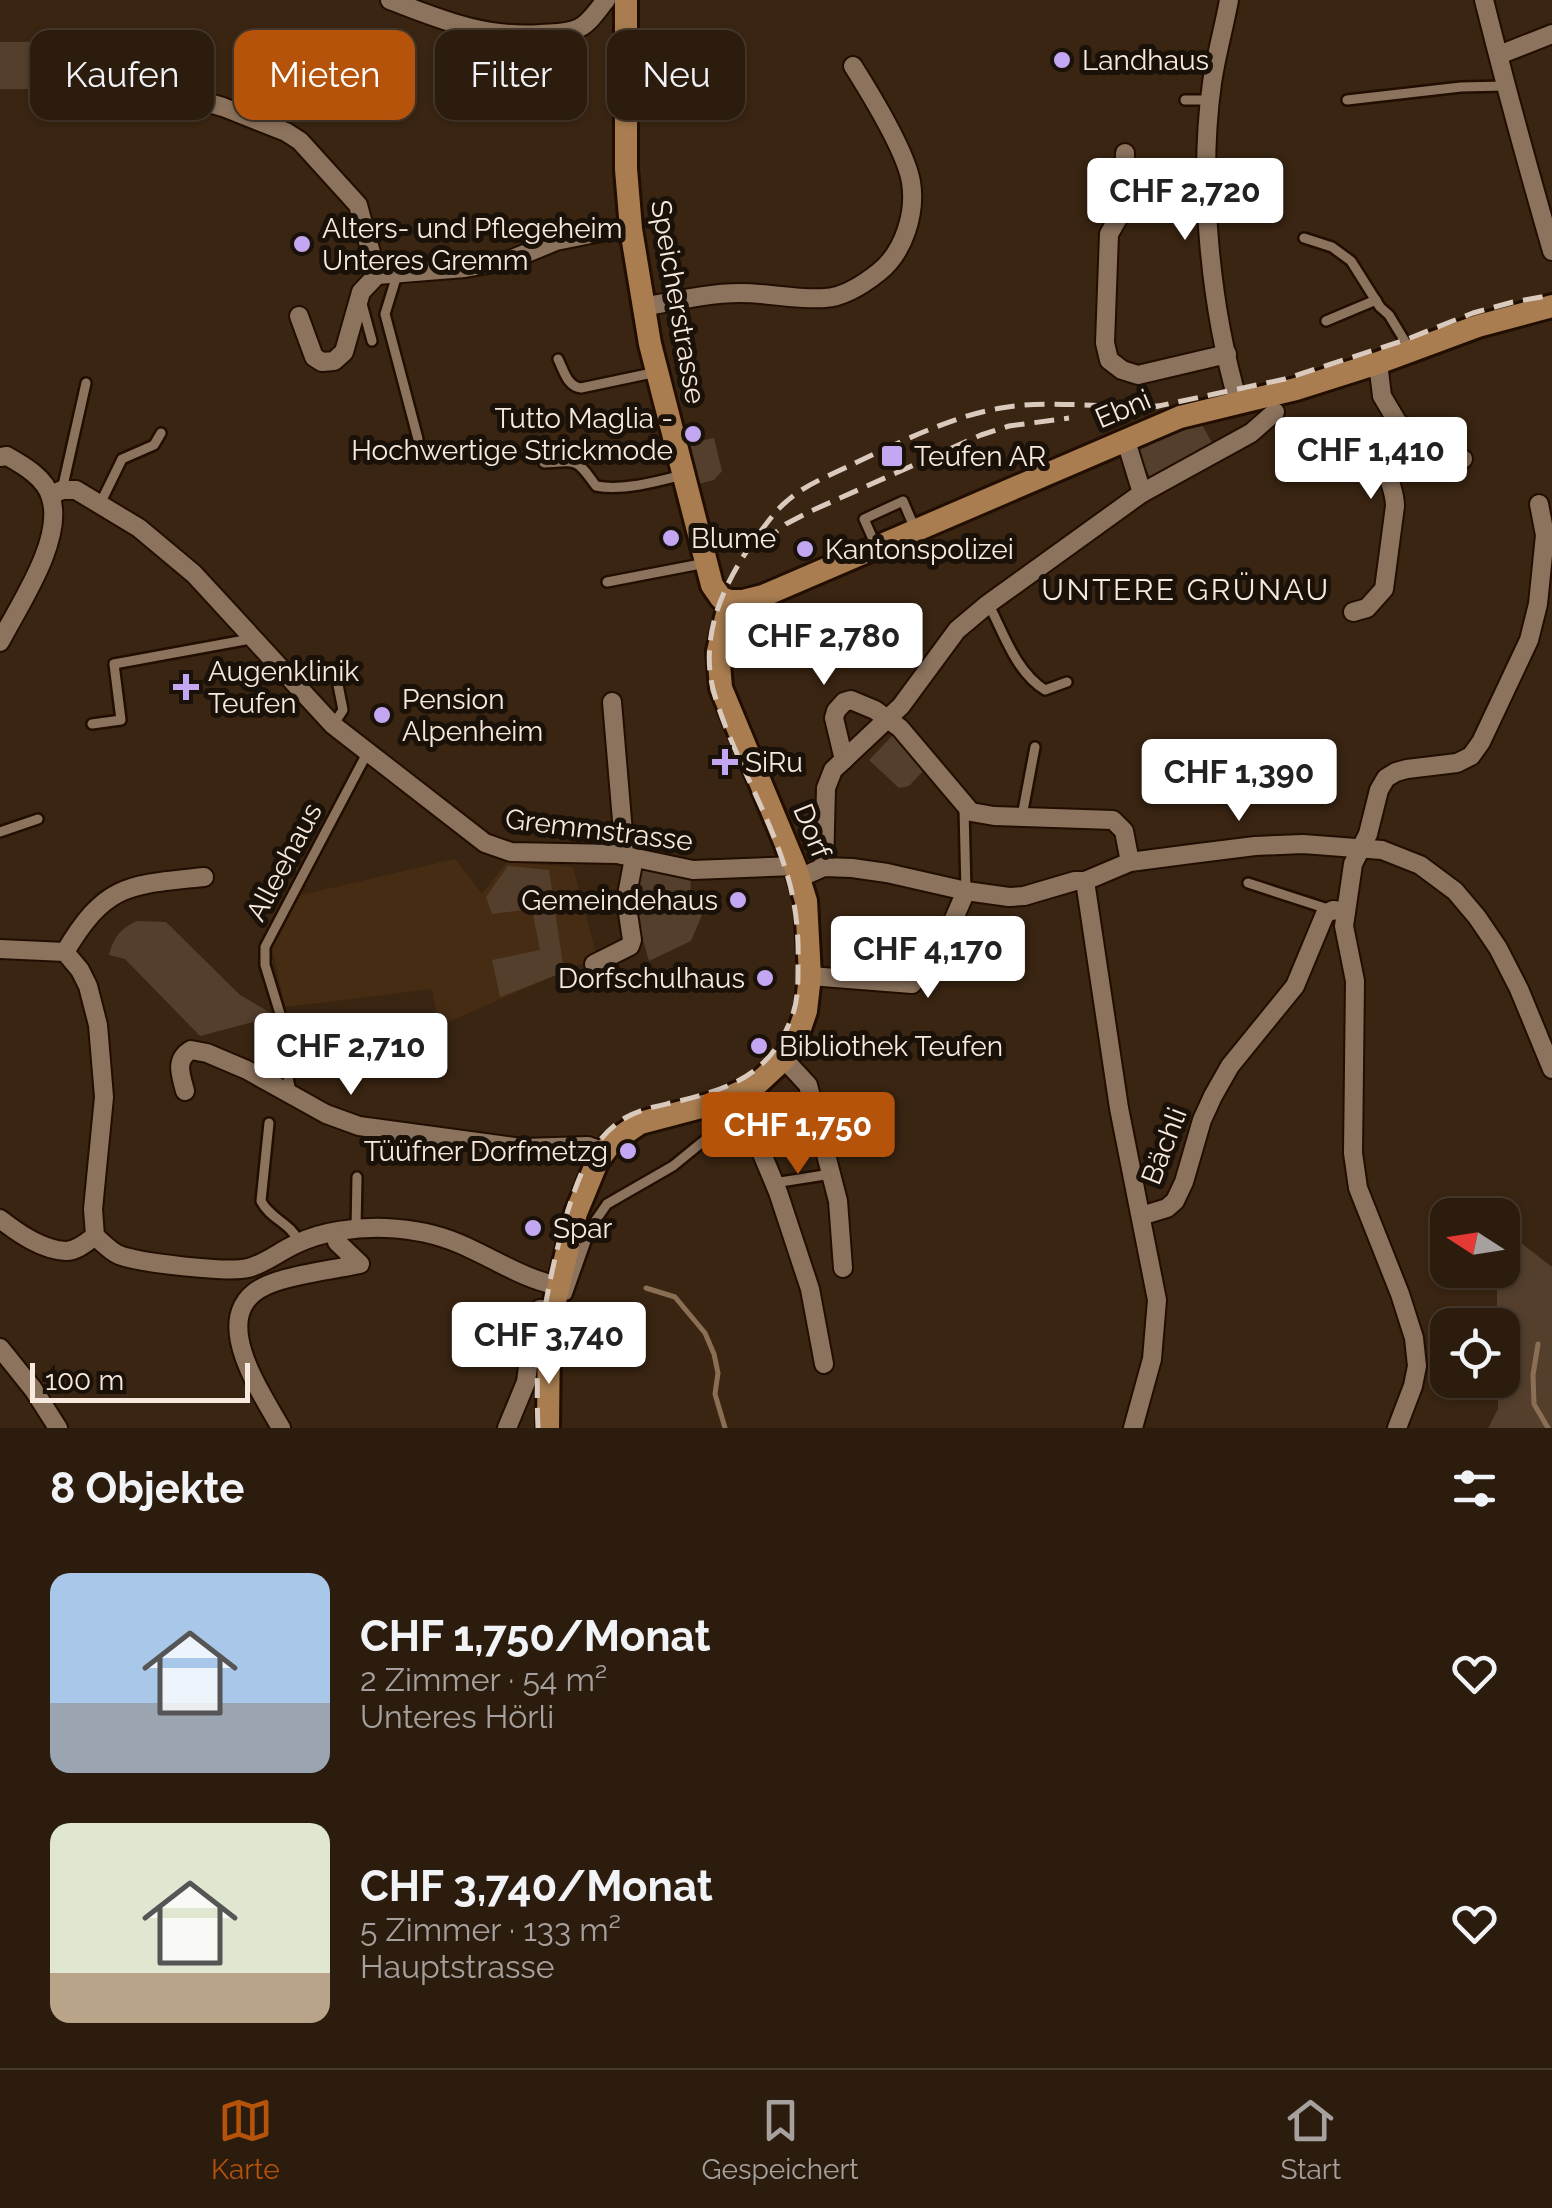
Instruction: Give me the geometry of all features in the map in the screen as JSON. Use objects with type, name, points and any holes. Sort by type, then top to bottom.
[{"type":"main road","name":"Speicherstrasse","points":[[626,0],[626,170],[643,307],[706,562],[715,592],[730,601]]},
{"type":"main road","name":"Ebni","points":[[730,601],[763,596],[1180,417],[1296,389],[1478,326],[1552,306]]},
{"type":"main road","name":"Dorf","points":[[606,1149],[640,1123],[716,1102],[747,1098],[784,1060],[802,1027],[810,976],[806,901],[721,688],[718,651],[730,601]]},
{"type":"main road","points":[[548,1428],[551,1322],[576,1213],[591,1172],[606,1149]]},
{"type":"street","points":[[390,0],[460,26],[530,35],[577,30],[606,0]]},
{"type":"street","points":[[1229,0],[1207,144],[1208,238],[1238,402]]},
{"type":"street","points":[[1483,0],[1552,251]]},
{"type":"street","points":[[1499,54],[1552,34]]},
{"type":"street","points":[[643,307],[741,293],[827,298],[845,294],[886,267],[906,232],[911,181],[901,154],[853,66]]},
{"type":"street","points":[[214,105],[300,141],[358,205],[378,275]]},
{"type":"street","points":[[1125,153],[1124,208],[1109,234],[1109,360],[1122,370],[1138,374],[1227,354]]},
{"type":"street","points":[[299,316],[314,357],[322,362],[334,361],[344,352],[361,292],[378,275],[510,260],[556,241],[631,229]]},
{"type":"street","points":[[1378,362],[1382,396],[1398,423],[1463,459]]},
{"type":"street","points":[[1275,412],[1251,433],[1142,493],[956,630],[901,706],[833,770],[826,788],[824,868],[871,871],[993,896],[1024,896],[1075,881],[1085,882],[1130,862],[1255,846],[1303,844],[1382,850],[1420,865],[1455,891],[1476,917],[1519,989],[1552,1069]]},
{"type":"street","points":[[1353,612],[1366,608],[1384,589],[1395,506],[1388,472],[1389,444],[1398,423]]},
{"type":"street","points":[[1126,441],[1142,493]]},
{"type":"street","points":[[0,642],[50,540],[57,492],[2,452]]},
{"type":"street","name":"Gremmstrasse","points":[[57,492],[76,490],[138,528],[194,574],[333,726],[485,843],[511,852],[628,857],[693,870],[797,872],[824,868]]},
{"type":"street","name":"Bächli","points":[[1397,1428],[1414,1386],[1414,1338],[1358,1188],[1353,1154],[1355,981],[1340,911],[1353,864],[1368,834],[1386,778],[1407,769],[1457,763],[1471,756],[1481,742],[1528,640],[1538,604],[1545,535],[1539,504]]},
{"type":"street","points":[[844,760],[834,718],[844,702],[856,701],[900,728],[972,810],[1113,820],[1124,831],[1130,862]]},
{"type":"street","points":[[594,964],[630,946],[632,940],[612,702]]},
{"type":"street","points":[[65,952],[86,920],[113,894],[128,888],[204,877]]},
{"type":"street","points":[[1085,882],[1119,1108],[1140,1216]]},
{"type":"street","points":[[810,976],[912,984],[953,922],[966,891]]},
{"type":"street","name":"Bächli","points":[[1132,1428],[1152,1360],[1157,1300],[1140,1216],[1167,1208],[1175,1201],[1202,1120],[1230,1066],[1295,986],[1326,914],[1340,911]]},
{"type":"street","points":[[0,949],[65,952],[88,986],[98,1024],[104,1097],[93,1210],[95,1236],[114,1253],[227,1270],[255,1266],[300,1242],[335,1232],[388,1228],[425,1232],[559,1286]]},
{"type":"street","points":[[184,1091],[181,1060],[192,1050],[247,1070],[326,1114],[359,1126],[522,1148],[606,1149]]},
{"type":"street","points":[[784,1060],[808,1084],[838,1201],[842,1268]]},
{"type":"street","points":[[747,1098],[760,1148],[810,1290],[824,1364]]},
{"type":"street","points":[[0,1219],[32,1240],[67,1251],[95,1236]]},
{"type":"street","points":[[281,1428],[240,1350],[238,1326],[242,1310],[255,1292],[274,1282],[360,1264],[337,1242],[335,1232]]},
{"type":"street","points":[[507,1428],[526,1382],[534,1318],[540,1309],[551,1322]]},
{"type":"street","points":[[0,1348],[58,1428]]},
{"type":"lane","points":[[1347,100],[1505,86]]},
{"type":"lane","points":[[1185,100],[1211,100]]},
{"type":"lane","points":[[1304,238],[1339,251],[1351,261],[1410,351]]},
{"type":"lane","points":[[398,272],[385,314],[418,440]]},
{"type":"lane","points":[[361,292],[372,341]]},
{"type":"lane","points":[[1326,320],[1376,300]]},
{"type":"lane","points":[[558,359],[570,383],[581,388],[657,372]]},
{"type":"lane","points":[[57,492],[86,383]]},
{"type":"lane","points":[[100,504],[122,459],[154,445],[161,432]]},
{"type":"lane","points":[[544,464],[578,464],[601,488],[684,475]]},
{"type":"lane","points":[[877,548],[864,519],[903,501],[916,531]]},
{"type":"lane","points":[[607,582],[706,562]]},
{"type":"lane","points":[[988,604],[1021,668],[1034,684],[1044,690],[1067,682]]},
{"type":"lane","points":[[92,724],[121,720],[114,664],[250,636]]},
{"type":"lane","points":[[333,726],[343,710],[337,680]]},
{"type":"lane","points":[[1022,816],[1036,747]]},
{"type":"lane","name":"Alleehaus","points":[[292,1096],[288,1078],[293,1056],[266,965],[265,948],[365,751]]},
{"type":"lane","points":[[966,891],[972,810]]},
{"type":"lane","points":[[0,832],[38,819]]},
{"type":"lane","points":[[1248,883],[1340,911]]},
{"type":"lane","points":[[293,1056],[437,1031]]},
{"type":"lane","points":[[551,1322],[557,1333],[591,1226],[607,1204],[673,1166],[747,1098]]},
{"type":"lane","points":[[268,1123],[261,1201],[266,1211],[294,1231],[300,1242]]},
{"type":"lane","points":[[822,1138],[870,1133]]},
{"type":"lane","points":[[774,1183],[832,1174]]},
{"type":"lane","points":[[356,1177],[356,1228]]},
{"type":"shaded area","points":[[0,42],[30,42],[30,89],[0,89]]},
{"type":"shaded area","points":[[1199,419],[1214,447],[1153,478],[1149,475],[1138,452],[1142,442]]},
{"type":"shaded area","points":[[714,438],[722,471],[714,480],[698,484],[685,444]]},
{"type":"shaded area","points":[[895,733],[926,768],[909,786],[899,788],[869,760]]},
{"type":"shaded area","points":[[455,859],[482,894],[507,862],[573,867],[597,957],[439,1026],[432,989],[285,1007],[271,944],[297,896]]},
{"type":"shaded area","points":[[508,866],[549,870],[564,972],[500,997],[492,960],[540,950],[532,909],[492,914],[486,897]]},
{"type":"shaded area","points":[[646,867],[691,875],[690,901],[702,903],[702,915],[691,941],[649,961],[630,894]]},
{"type":"shaded area","points":[[137,921],[166,922],[240,995],[276,1016],[200,1036],[125,959],[109,955],[118,934]]},
{"type":"shaded area","points":[[881,927],[939,938],[910,980],[872,977]]},
{"type":"shaded area","points":[[1520,1242],[1552,1267],[1552,1428],[1488,1428],[1498,1409],[1498,1398],[1520,1398],[1520,1308],[1497,1308],[1497,1288],[1520,1288]]},
{"type":"waterway","points":[[646,1288],[675,1297],[705,1333],[714,1354],[718,1373],[715,1394],[725,1428]]},
{"type":"waterway","points":[[1538,1344],[1534,1404],[1548,1428]]},
{"type":"railway","points":[[1149,408],[1285,379],[1473,313],[1552,295]]},
{"type":"railway","points":[[538,1428],[538,1360],[550,1281],[573,1195],[593,1150],[611,1128],[631,1115],[713,1091],[745,1077],[772,1054],[795,1007],[798,942],[789,883],[779,849],[722,718],[710,674],[712,632],[734,571],[775,513],[802,490],[945,424],[1020,405],[1159,406]]},
{"type":"railway","points":[[762,543],[811,511],[981,435],[1009,426],[1069,418]]},
{"type":"place","name":"Landhaus","points":[[1062,60]]},
{"type":"place","name":"Alters- und Pflegeheim Unteres Gremm","points":[[302,244]]},
{"type":"place","name":"Tutto Maglia - Hochwertige Strickmode","points":[[693,434]]},
{"type":"place","name":"Teufen AR","points":[[892,456]]},
{"type":"place","name":"Blume","points":[[671,538]]},
{"type":"place","name":"Kantonspolizei","points":[[805,549]]},
{"type":"place","name":"Augenklinik Teufen","points":[[186,687]]},
{"type":"place","name":"Pension Alpenheim","points":[[382,715]]},
{"type":"place","name":"SiRu","points":[[725,762]]},
{"type":"place","name":"Gemeindehaus","points":[[738,900]]},
{"type":"place","name":"Dorfschulhaus","points":[[765,978]]},
{"type":"place","name":"Bibliothek Teufen","points":[[759,1046]]},
{"type":"place","name":"Tüüfner Dorfmetzg","points":[[628,1151]]},
{"type":"place","name":"Spar","points":[[533,1228]]},
{"type":"district","name":"UNTERE GRÜNAU","points":[[1186,589]]}]
